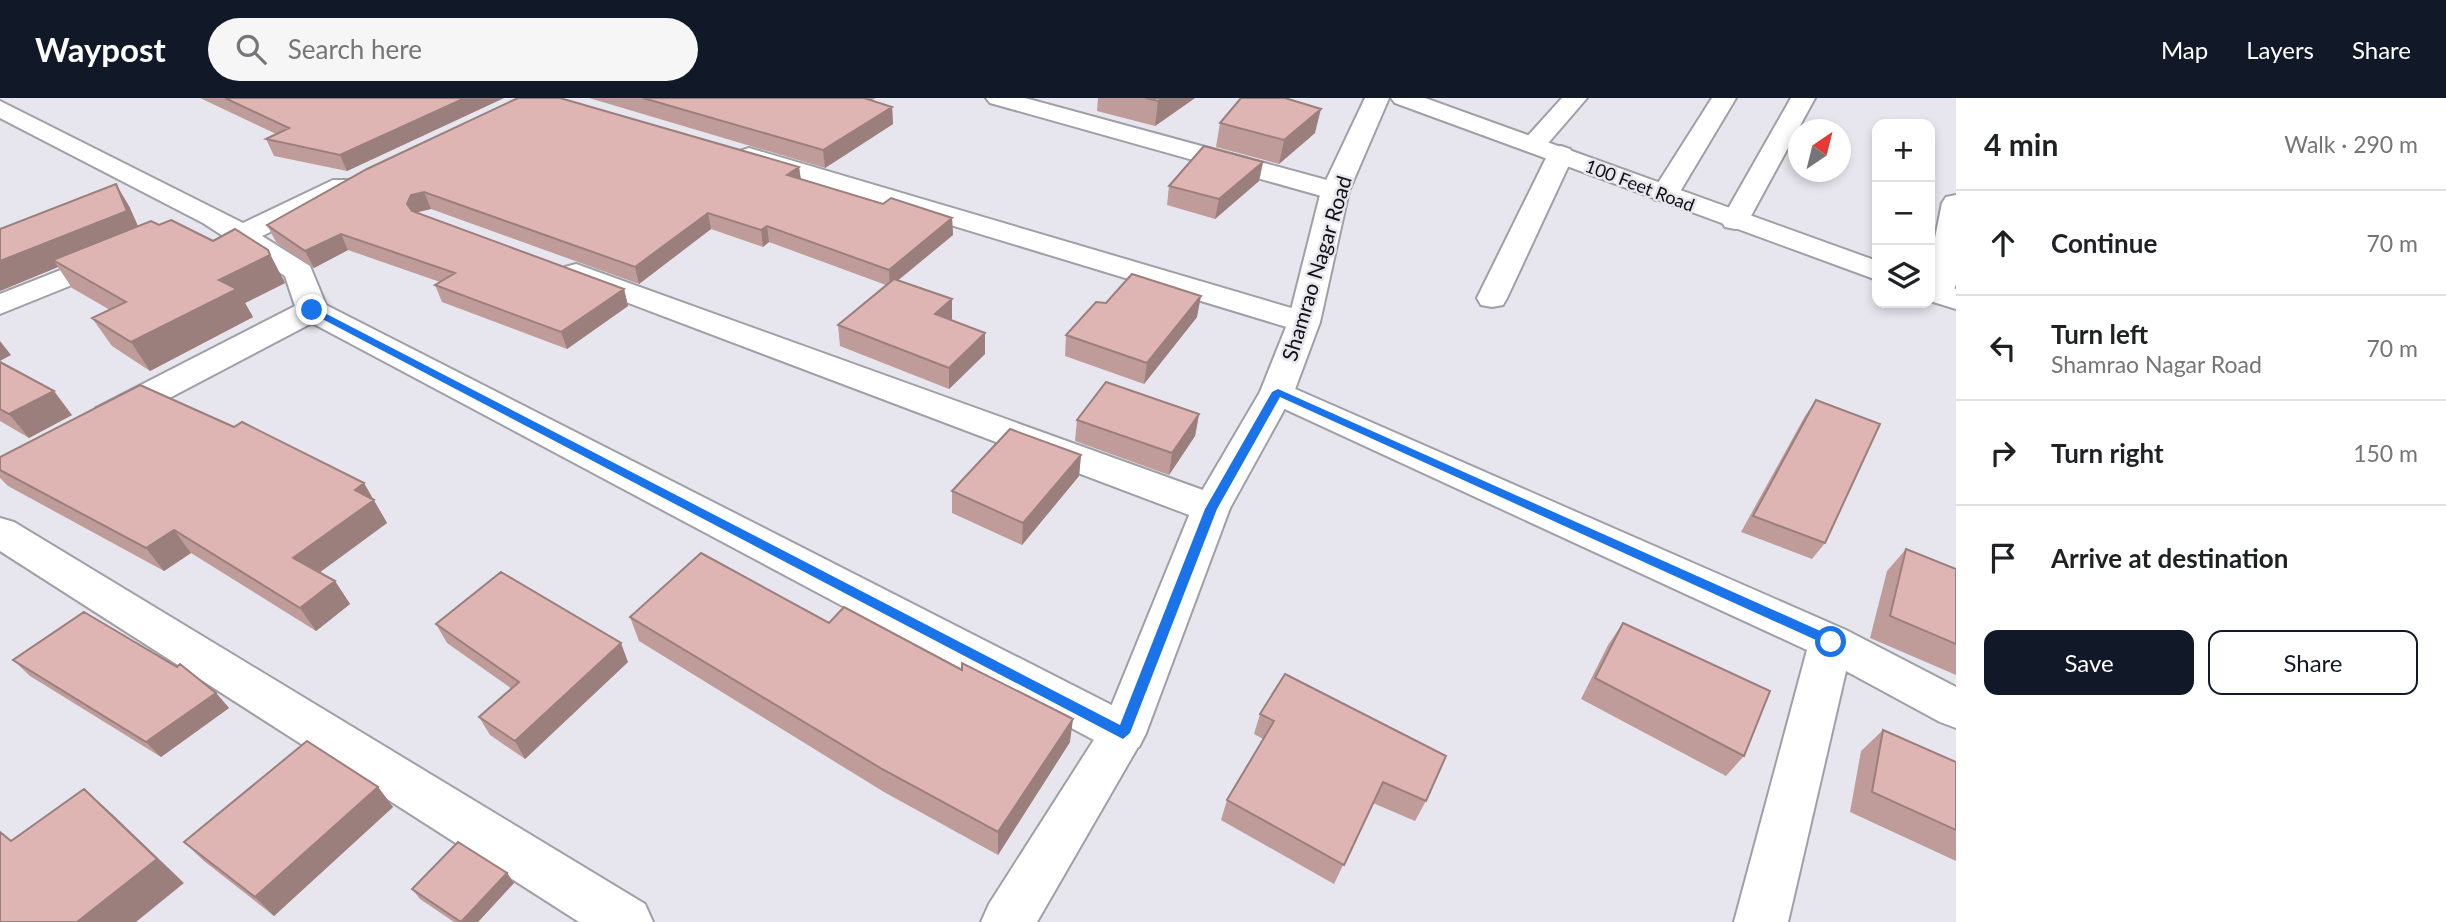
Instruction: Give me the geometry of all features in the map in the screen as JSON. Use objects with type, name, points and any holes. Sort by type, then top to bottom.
[{"type":"street","points":[[998,98],[1335,191]]},
{"type":"street","name":"Shamrao Nagar Road","points":[[1008,922],[1123,733],[1211,509],[1278,392],[1304,322],[1335,191],[1377,98]]},
{"type":"street","name":"100 Feet Road","points":[[1403,98],[1872,269]]},
{"type":"street","points":[[1534,144],[1575,98]]},
{"type":"street","points":[[1665,194],[1724,98]]},
{"type":"street","points":[[1735,221],[1802,98]]},
{"type":"street","points":[[0,108],[227,226],[299,272],[312,310],[1123,733]]},
{"type":"street","points":[[728,150],[1304,322]]},
{"type":"street","points":[[1492,298],[1561,154]]},
{"type":"street","points":[[175,232],[227,226],[366,175]]},
{"type":"street","points":[[1942,294],[1956,203]]},
{"type":"street","points":[[0,305],[138,248]]},
{"type":"street","points":[[547,262],[1211,509]]},
{"type":"street","points":[[84,428],[312,310]]},
{"type":"street","points":[[1278,392],[1831,642],[1956,709]]},
{"type":"street","points":[[0,532],[626,922]]},
{"type":"street","points":[[1761,922],[1831,642]]},
{"type":"building","points":[[225,98],[465,98],[340,155],[266,139],[289,128]]},
{"type":"building","points":[[518,98],[560,98],[799,167],[787,175],[883,204],[891,198],[952,218],[889,270],[767,226],[761,230],[708,213],[635,267],[424,192],[411,195],[407,204],[412,211],[624,289],[561,332],[435,285],[455,273],[341,234],[305,251],[267,225],[367,169]]},
{"type":"building","points":[[643,98],[864,98],[892,107],[823,150]]},
{"type":"building","points":[[1241,98],[1285,98],[1321,109],[1284,140],[1220,123]]},
{"type":"building","points":[[1204,146],[1263,162],[1219,199],[1169,186]]},
{"type":"building","points":[[116,184],[127,211],[0,261],[0,229]]},
{"type":"building","points":[[171,220],[213,241],[235,229],[268,250],[270,255],[219,280],[237,289],[131,342],[92,318],[126,302],[53,260],[151,221],[159,225]]},
{"type":"building","points":[[1132,274],[1201,296],[1147,363],[1066,335],[1096,302],[1106,303]]},
{"type":"building","points":[[894,279],[952,299],[935,314],[985,333],[949,368],[838,325]]},
{"type":"building","points":[[0,362],[54,391],[9,414],[0,409]]},
{"type":"building","points":[[1106,382],[1199,414],[1172,453],[1077,420]]},
{"type":"building","points":[[140,385],[234,427],[242,422],[364,483],[355,490],[374,500],[293,558],[335,581],[300,608],[174,530],[146,548],[0,470],[0,457]]},
{"type":"building","points":[[1816,400],[1880,424],[1825,543],[1753,516]]},
{"type":"building","points":[[1010,429],[1081,455],[1023,523],[952,491]]},
{"type":"building","points":[[1906,549],[1956,569],[1956,644],[1890,616]]},
{"type":"building","points":[[701,553],[829,623],[844,607],[962,670],[962,663],[1073,719],[998,832],[882,769],[630,617]]},
{"type":"building","points":[[501,572],[621,643],[515,741],[479,717],[519,682],[436,624]]},
{"type":"building","points":[[84,612],[177,667],[180,664],[216,693],[146,742],[13,660]]},
{"type":"building","points":[[1623,623],[1770,691],[1744,756],[1595,678]]},
{"type":"building","points":[[1285,674],[1446,756],[1426,801],[1383,782],[1344,865],[1227,800],[1274,721],[1260,714]]},
{"type":"building","points":[[1883,730],[1956,762],[1956,830],[1872,792]]},
{"type":"building","points":[[307,741],[378,787],[255,897],[184,842]]},
{"type":"building","points":[[84,789],[157,859],[77,922],[0,922],[0,832],[11,841]]},
{"type":"building","points":[[458,842],[507,873],[461,922],[412,889]]},
{"type":"route","points":[[312,310],[1123,733],[1211,509],[1278,392],[1831,642]]}]
